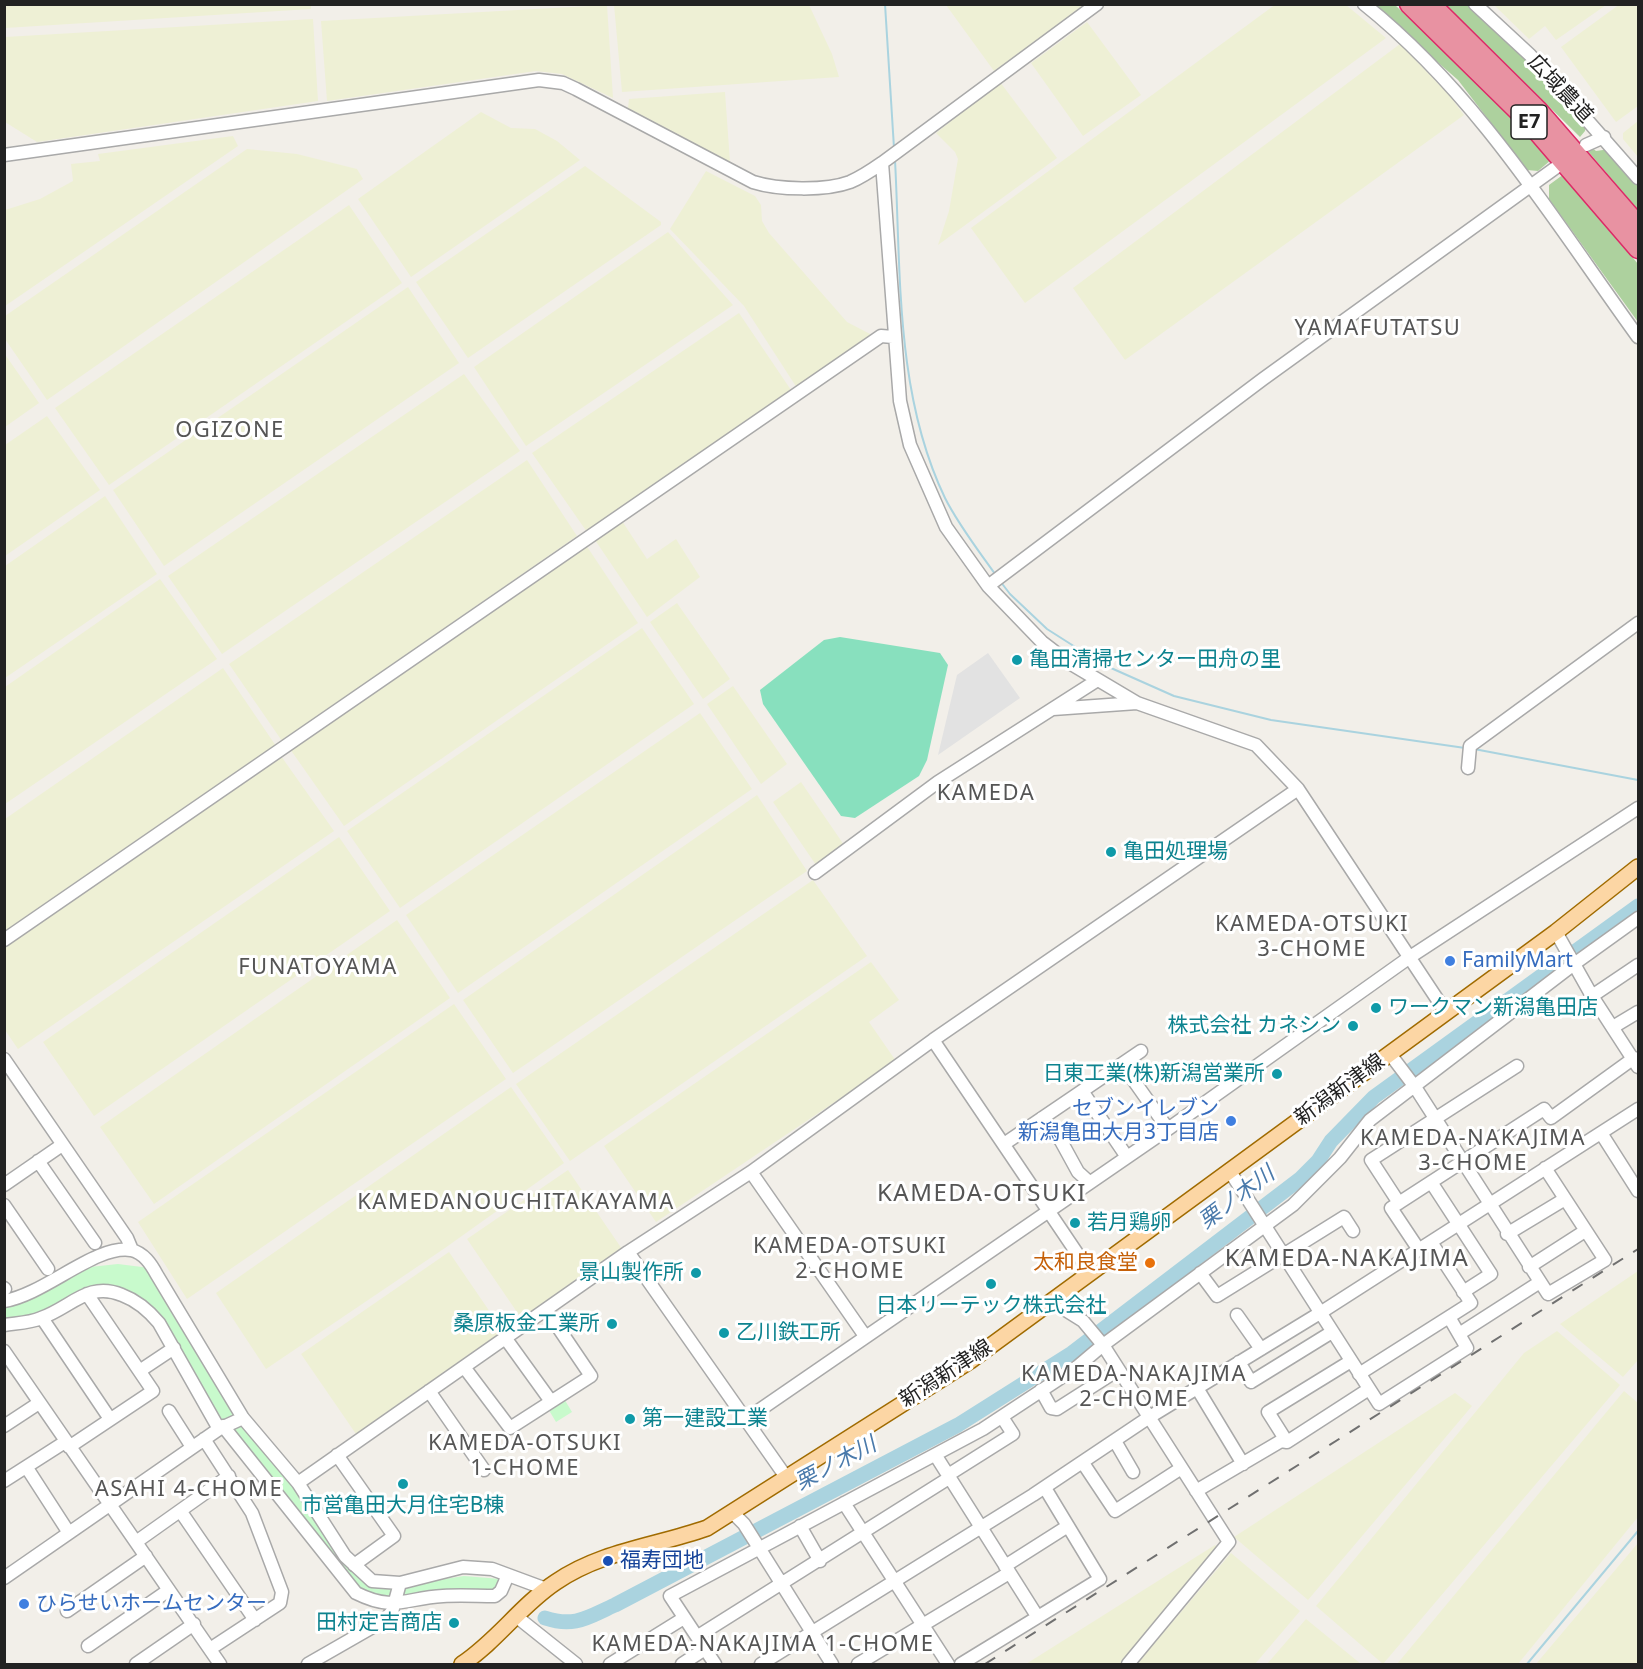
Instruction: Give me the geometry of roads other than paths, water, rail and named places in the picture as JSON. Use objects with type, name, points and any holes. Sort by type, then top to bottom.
[{"type":"highway","name":"E7","points":[[1409,4],[1527,120],[1638,249]]},
{"type":"highway","name":"E7","points":[[1431,4],[1538,110],[1638,225]]},
{"type":"main road","name":"新潟新津線","points":[[462,1665],[546,1589],[586,1565],[626,1550],[677,1539],[738,1518],[786,1477],[970,1361],[1089,1271],[1556,932],[1638,867]]},
{"type":"street","points":[[4,155],[539,80],[563,83],[576,89],[724,168],[764,186],[784,188],[841,184],[860,178],[1096,4]]},
{"type":"street","points":[[1364,4],[1400,33],[1468,104],[1531,187],[1638,337]]},
{"type":"street","name":"広域農道","points":[[1475,4],[1530,55],[1638,178]]},
{"type":"street","points":[[1586,145],[1604,137]]},
{"type":"street","points":[[885,160],[893,338],[900,401],[916,460],[946,527],[990,584],[1042,642],[1096,681],[1137,703],[1256,745],[1298,789],[1445,1011]]},
{"type":"street","points":[[990,584],[1182,443],[1263,379],[1558,166]]},
{"type":"street","points":[[4,940],[881,336],[893,338]]},
{"type":"street","points":[[1468,768],[1470,746],[1638,623]]},
{"type":"street","points":[[815,873],[938,782],[1096,681]]},
{"type":"street","points":[[1052,709],[1137,703]]},
{"type":"street","points":[[298,1483],[547,1311],[628,1252],[751,1172],[933,1040],[1298,789]]},
{"type":"street","points":[[745,1420],[1168,1129],[1410,957],[1638,808]]},
{"type":"street","points":[[715,1665],[670,1596],[756,1544],[800,1527],[936,1456],[1002,1417],[1077,1367],[1102,1345],[1264,1225],[1319,1181],[1370,1120],[1638,918]]},
{"type":"street","points":[[1419,1250],[1391,1208],[1544,1109],[1551,1118],[1636,1061],[1592,996],[1556,932]]},
{"type":"street","points":[[1592,996],[1638,965]]},
{"type":"street","points":[[1612,1027],[1638,1012]]},
{"type":"street","points":[[933,1040],[1089,1271]]},
{"type":"street","points":[[1004,1144],[1142,1051]]},
{"type":"street","points":[[1390,1054],[1415,1088],[1507,1234],[1548,1294],[1605,1260],[1545,1168]]},
{"type":"street","points":[[4,1059],[127,1238],[132,1250],[149,1262],[243,1418],[298,1483],[345,1557],[372,1581],[400,1583],[463,1567],[492,1569],[546,1589]]},
{"type":"street","points":[[1122,1064],[1168,1129]]},
{"type":"street","points":[[1399,1203],[1371,1160],[1517,1066]]},
{"type":"street","points":[[1082,1091],[1127,1156]]},
{"type":"street","points":[[761,1665],[1045,1488],[1148,1418],[1320,1313],[1638,1108]]},
{"type":"street","points":[[1042,1118],[1061,1141],[1078,1172],[1089,1182]]},
{"type":"street","points":[[1601,1133],[1638,1191]]},
{"type":"street","points":[[7,1179],[62,1145]]},
{"type":"street","points":[[38,1161],[95,1243]]},
{"type":"street","points":[[1229,1170],[1379,1404],[1467,1348],[1449,1317]]},
{"type":"street","points":[[751,1172],[865,1336]]},
{"type":"street","points":[[1431,1182],[1491,1274],[1463,1292]]},
{"type":"street","points":[[1507,1234],[1565,1199]]},
{"type":"street","points":[[4,1205],[48,1269]]},
{"type":"street","points":[[1200,1273],[1216,1296],[1344,1217],[1353,1231]]},
{"type":"street","points":[[1529,1267],[1586,1231]]},
{"type":"street","points":[[1359,1374],[1471,1303],[1431,1242]]},
{"type":"street","points":[[5,1293],[22,1298],[106,1253],[132,1250]]},
{"type":"street","points":[[628,1252],[786,1477]]},
{"type":"street","points":[[1459,1334],[1540,1282]]},
{"type":"street","points":[[4,1325],[42,1318],[98,1289],[109,1289],[147,1309],[174,1348],[221,1428],[356,1593],[369,1600],[394,1605],[442,1596],[495,1596],[501,1591],[508,1575]]},
{"type":"street","points":[[4,1481],[153,1391],[141,1370],[87,1294]]},
{"type":"street","points":[[1051,1301],[1083,1321],[1102,1345],[1229,1542],[1128,1665]]},
{"type":"street","points":[[464,1367],[510,1428],[591,1376],[547,1311]]},
{"type":"street","points":[[1237,1315],[1261,1349]]},
{"type":"street","points":[[42,1318],[110,1419]]},
{"type":"street","points":[[1239,1362],[1251,1382],[1332,1332]]},
{"type":"street","points":[[506,1339],[550,1401]]},
{"type":"street","points":[[141,1370],[174,1348]]},
{"type":"street","points":[[7,1359],[194,1624],[220,1665]]},
{"type":"street","points":[[1287,1442],[1268,1412],[1351,1361]]},
{"type":"street","points":[[1041,1390],[1051,1408],[1057,1408],[1118,1370]]},
{"type":"street","points":[[1197,1388],[1243,1464]]},
{"type":"street","points":[[1196,1491],[1281,1441],[1287,1442],[1370,1389]]},
{"type":"street","points":[[429,1391],[484,1470]]},
{"type":"street","points":[[4,1426],[39,1403]]},
{"type":"street","points":[[169,1411],[192,1447]]},
{"type":"street","points":[[698,1636],[783,1585],[1013,1434],[1002,1417]]},
{"type":"street","points":[[4,1578],[192,1447],[221,1428],[243,1418]]},
{"type":"street","points":[[204,1439],[252,1513],[282,1592],[280,1603],[210,1649]]},
{"type":"street","points":[[1115,1441],[1133,1472]]},
{"type":"street","points":[[337,1455],[394,1536],[354,1565]]},
{"type":"street","points":[[936,1456],[1037,1616]]},
{"type":"street","points":[[1083,1463],[1115,1511],[1180,1469]]},
{"type":"street","points":[[27,1468],[69,1533]]},
{"type":"street","points":[[136,1542],[229,1476]]},
{"type":"street","points":[[960,1665],[1100,1579],[1045,1488]]},
{"type":"street","points":[[844,1503],[948,1665]]},
{"type":"street","points":[[181,1512],[255,1620]]},
{"type":"street","points":[[738,1518],[783,1585],[832,1665]]},
{"type":"street","points":[[858,1665],[1007,1569],[1068,1526]]},
{"type":"street","points":[[800,1527],[820,1561]]},
{"type":"street","points":[[67,1611],[146,1556]]},
{"type":"street","points":[[308,1665],[383,1621],[392,1612],[400,1583]]},
{"type":"street","points":[[88,1646],[169,1590]]},
{"type":"street","points":[[517,1617],[576,1665]]},
{"type":"street","points":[[610,1665],[684,1618]]},
{"type":"street","points":[[136,1665],[194,1624]]},
{"type":"street","points":[[682,1665],[705,1650]]},
{"type":"waterway","points":[[885,4],[894,148]]},
{"type":"waterway","points":[[895,160],[903,332],[917,417],[929,458],[945,498],[995,574]]},
{"type":"waterway","points":[[1000,581],[1010,594],[1047,629],[1102,664],[1174,696],[1271,720],[1465,748]]},
{"type":"waterway","points":[[1474,749],[1638,780]]},
{"type":"waterway","name":"栗ノ木川","points":[[545,1618],[565,1622],[581,1620],[615,1605],[958,1425],[1072,1353],[1300,1179],[1318,1161],[1331,1141],[1374,1097],[1638,906]]},
{"type":"waterway","points":[[1527,1664],[1638,1531]]},
{"type":"railway","points":[[985,1664],[1638,1249]]},
{"type":"place","name":"亀田清掃センター田舟の里","points":[[1017,660]]},
{"type":"place","name":"亀田処理場","points":[[1111,852]]},
{"type":"place","name":"FamilyMart","points":[[1450,961]]},
{"type":"place","name":"ワークマン新潟亀田店","points":[[1376,1008]]},
{"type":"place","name":"株式会社 カネシン","points":[[1353,1026]]},
{"type":"place","name":"日東工業(株)新潟営業所","points":[[1277,1074]]},
{"type":"place","name":"セブンイレブン 新潟亀田大月3丁目店","points":[[1231,1121]]},
{"type":"place","name":"若月鶏卵","points":[[1075,1223]]},
{"type":"place","name":"太和良食堂","points":[[1150,1263]]},
{"type":"place","name":"景山製作所","points":[[696,1273]]},
{"type":"place","name":"日本リーテック株式会社","points":[[991,1284]]},
{"type":"place","name":"桑原板金工業所","points":[[612,1324]]},
{"type":"place","name":"乙川鉄工所","points":[[724,1333]]},
{"type":"place","name":"第一建設工業","points":[[630,1419]]},
{"type":"place","name":"市営亀田大月住宅B棟","points":[[403,1484]]},
{"type":"place","name":"福寿団地","points":[[608,1561]]},
{"type":"place","name":"ひらせいホームセンター","points":[[24,1604]]},
{"type":"place","name":"田村定吉商店","points":[[454,1623]]},
{"type":"district","name":"YAMAFUTATSU","points":[[1378,329]]},
{"type":"district","name":"OGIZONE","points":[[230,431]]},
{"type":"district","name":"KAMEDA","points":[[986,794]]},
{"type":"district","name":"KAMEDA-OTSUKI 3-CHOME","points":[[1312,938]]},
{"type":"district","name":"FUNATOYAMA","points":[[318,968]]},
{"type":"district","name":"KAMEDA-NAKAJIMA 3-CHOME","points":[[1473,1152]]},
{"type":"district","name":"KAMEDA-OTSUKI","points":[[982,1194]]},
{"type":"district","name":"KAMEDANOUCHITAKAYAMA","points":[[516,1203]]},
{"type":"district","name":"KAMEDA-NAKAJIMA","points":[[1347,1259]]},
{"type":"district","name":"KAMEDA-OTSUKI 2-CHOME","points":[[850,1260]]},
{"type":"district","name":"KAMEDA-NAKAJIMA 2-CHOME","points":[[1134,1388]]},
{"type":"district","name":"KAMEDA-OTSUKI 1-CHOME","points":[[525,1456]]},
{"type":"district","name":"ASAHI 4-CHOME","points":[[189,1490]]},
{"type":"district","name":"KAMEDA-NAKAJIMA 1-CHOME","points":[[763,1645]]}]
